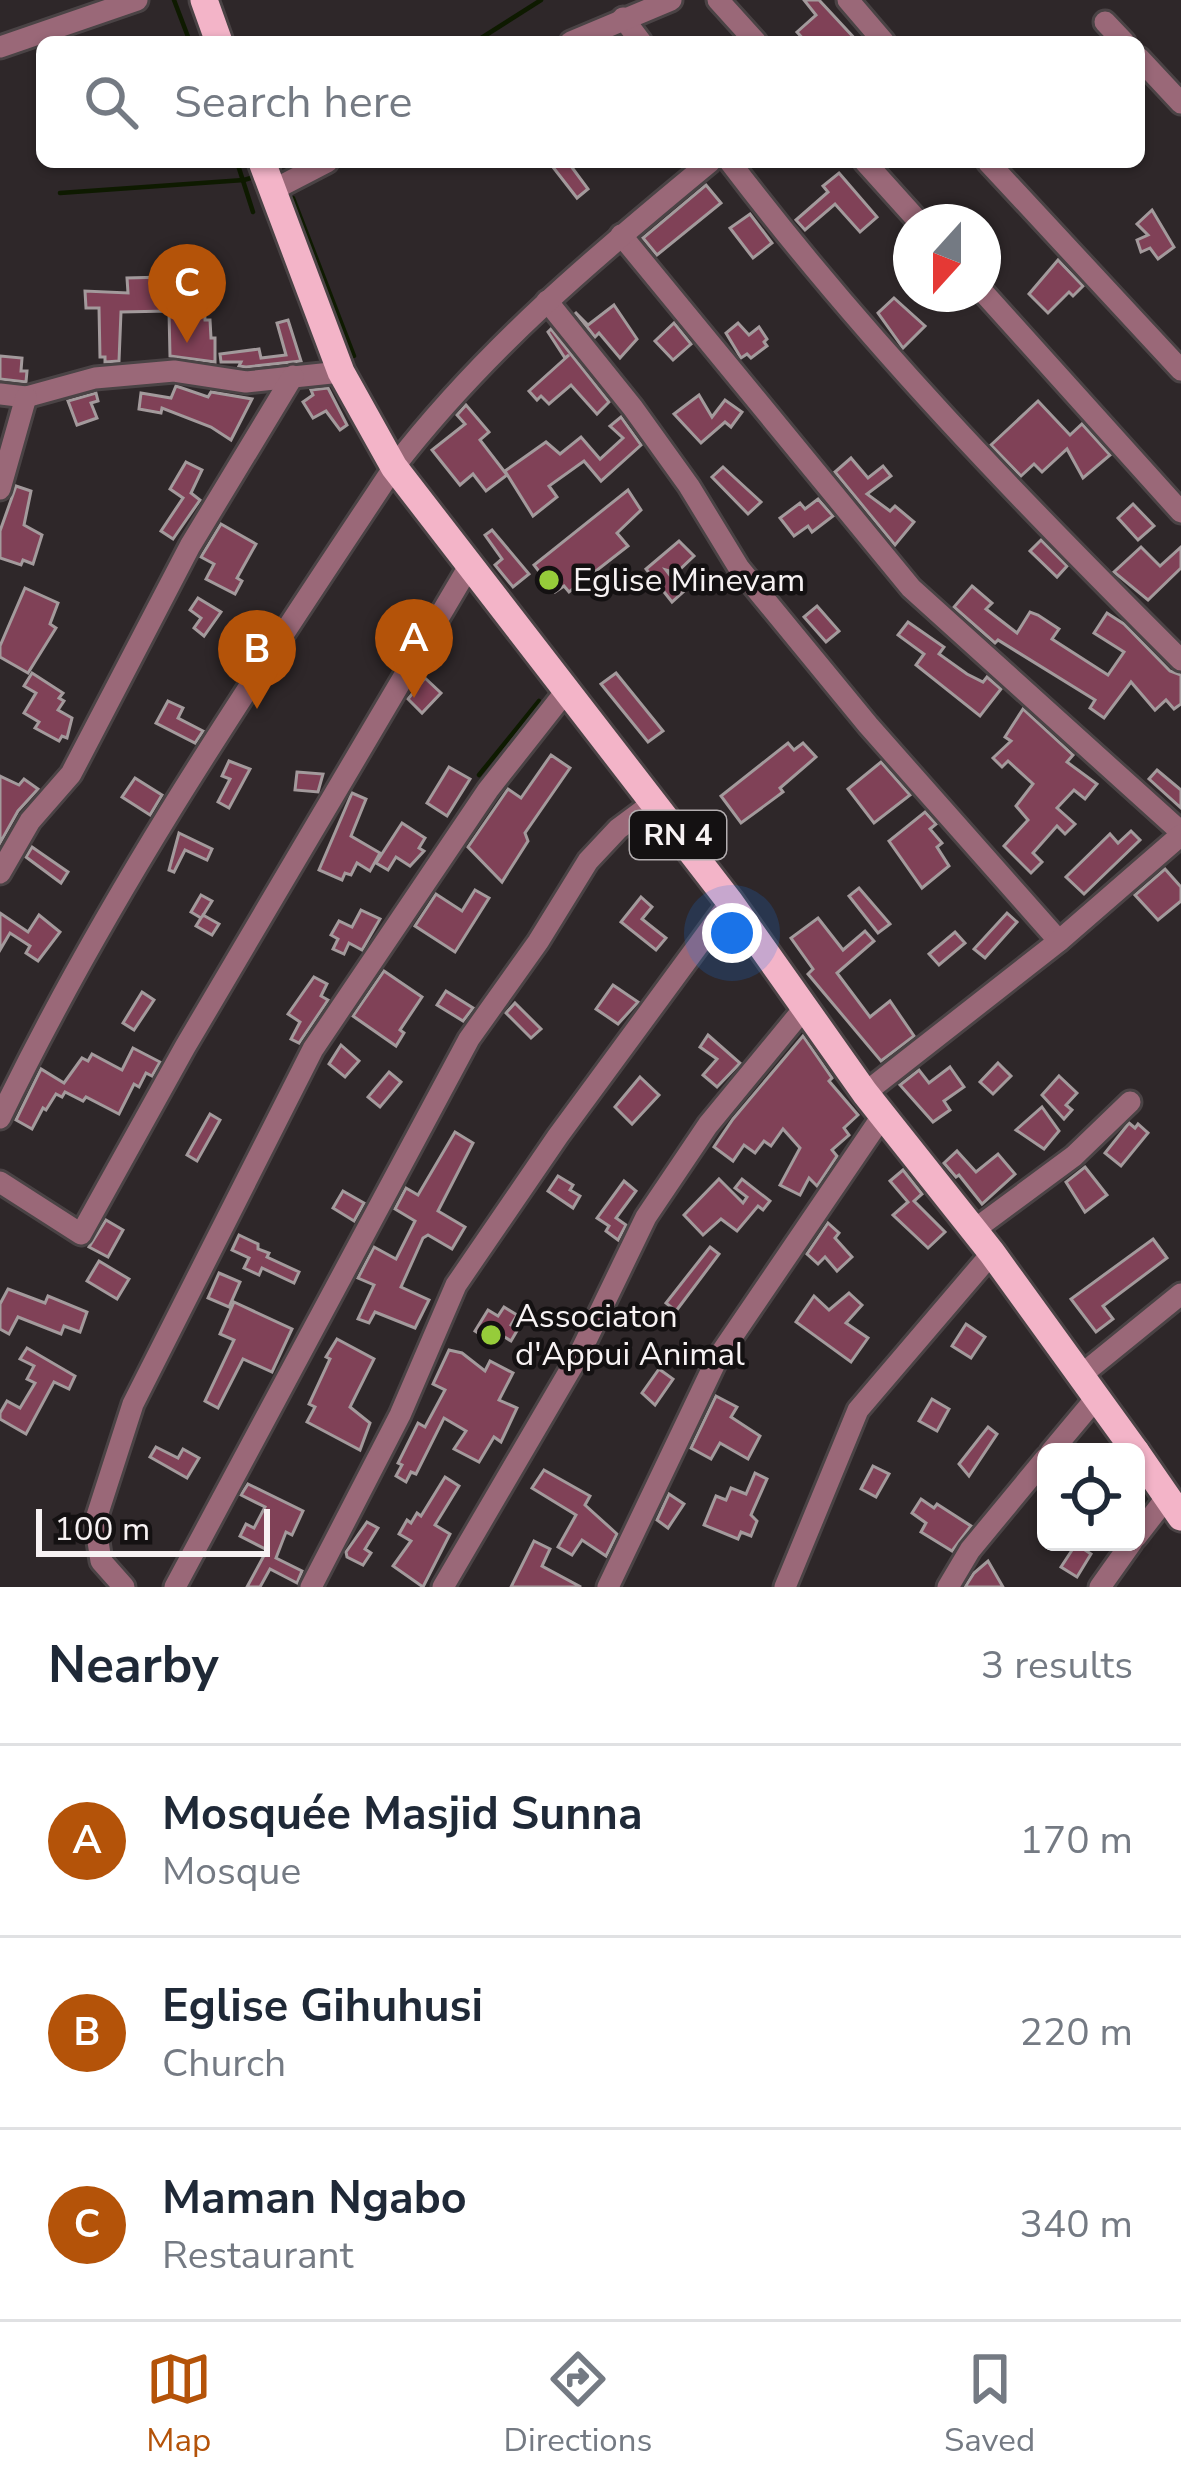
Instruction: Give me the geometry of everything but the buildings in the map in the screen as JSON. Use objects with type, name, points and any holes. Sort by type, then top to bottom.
[{"type":"main road","points":[[204,0],[217,36]]},
{"type":"main road","name":"RN 4","points":[[264,168],[341,372],[394,466],[468,568],[730,902],[874,1104],[992,1253],[1129,1443]]},
{"type":"main road","name":"RN 4","points":[[1145,1465],[1174,1507]]},
{"type":"street","points":[[0,46],[137,0]]},
{"type":"street","points":[[584,36],[671,0]]},
{"type":"street","points":[[718,0],[751,36]]},
{"type":"street","points":[[848,0],[879,36]]},
{"type":"street","points":[[623,18],[636,36]]},
{"type":"street","points":[[1106,22],[1119,36]]},
{"type":"street","points":[[1145,64],[1181,103]]},
{"type":"street","points":[[273,190],[315,168]]},
{"type":"street","points":[[0,1118],[44,1025],[150,841],[394,466],[430,420],[547,301],[703,168]]},
{"type":"street","points":[[735,168],[812,271],[950,423],[1181,660]]},
{"type":"street","points":[[870,168],[903,204]]},
{"type":"street","points":[[994,168],[1181,370]]},
{"type":"street","points":[[608,1587],[718,1359],[874,1104],[1181,834],[910,587],[621,235]]},
{"type":"street","points":[[547,301],[633,408],[739,568],[868,725],[1059,940]]},
{"type":"street","points":[[1001,312],[1181,512]]},
{"type":"street","points":[[0,394],[26,397],[95,378],[174,371],[247,382],[341,372]]},
{"type":"street","points":[[0,873],[30,821],[70,774],[190,546],[293,376]]},
{"type":"street","points":[[0,489],[26,397]]},
{"type":"street","points":[[0,1182],[81,1234],[185,1047],[468,568]]},
{"type":"street","points":[[124,1587],[101,1562],[95,1522],[133,1404],[313,1049],[488,790],[566,691]]},
{"type":"street","points":[[176,1587],[470,1039],[589,861],[618,829],[653,803]]},
{"type":"street","points":[[311,1587],[400,1415],[455,1285],[730,902]]},
{"type":"street","points":[[443,1587],[580,1353],[646,1216],[708,1125],[806,1006]]},
{"type":"street","points":[[974,1230],[1074,1156],[1130,1102]]},
{"type":"street","points":[[785,1587],[858,1410],[992,1253]]},
{"type":"street","points":[[1056,1443],[1088,1386],[1176,1306]]},
{"type":"street","points":[[948,1587],[970,1550],[1037,1469]]},
{"type":"street","points":[[1145,1530],[1174,1507]]},
{"type":"street","points":[[1100,1587],[1126,1551]]},
{"type":"waterway","points":[[174,0],[188,36]]},
{"type":"waterway","points":[[484,36],[541,0]]},
{"type":"waterway","points":[[239,168],[253,212]]},
{"type":"waterway","points":[[60,193],[257,176]]},
{"type":"waterway","points":[[293,198],[354,356]]},
{"type":"waterway","points":[[479,775],[539,701]]},
{"type":"place","name":"Maman Ngabo","points":[[187,343]]},
{"type":"place","name":"Eglise Minevam","points":[[549,580]]},
{"type":"place","name":"Mosquée Masjid Sunna","points":[[414,698]]},
{"type":"place","name":"Eglise Gihuhusi","points":[[257,709]]},
{"type":"place","name":"Associaton d'Appui Animal","points":[[491,1335]]}]
